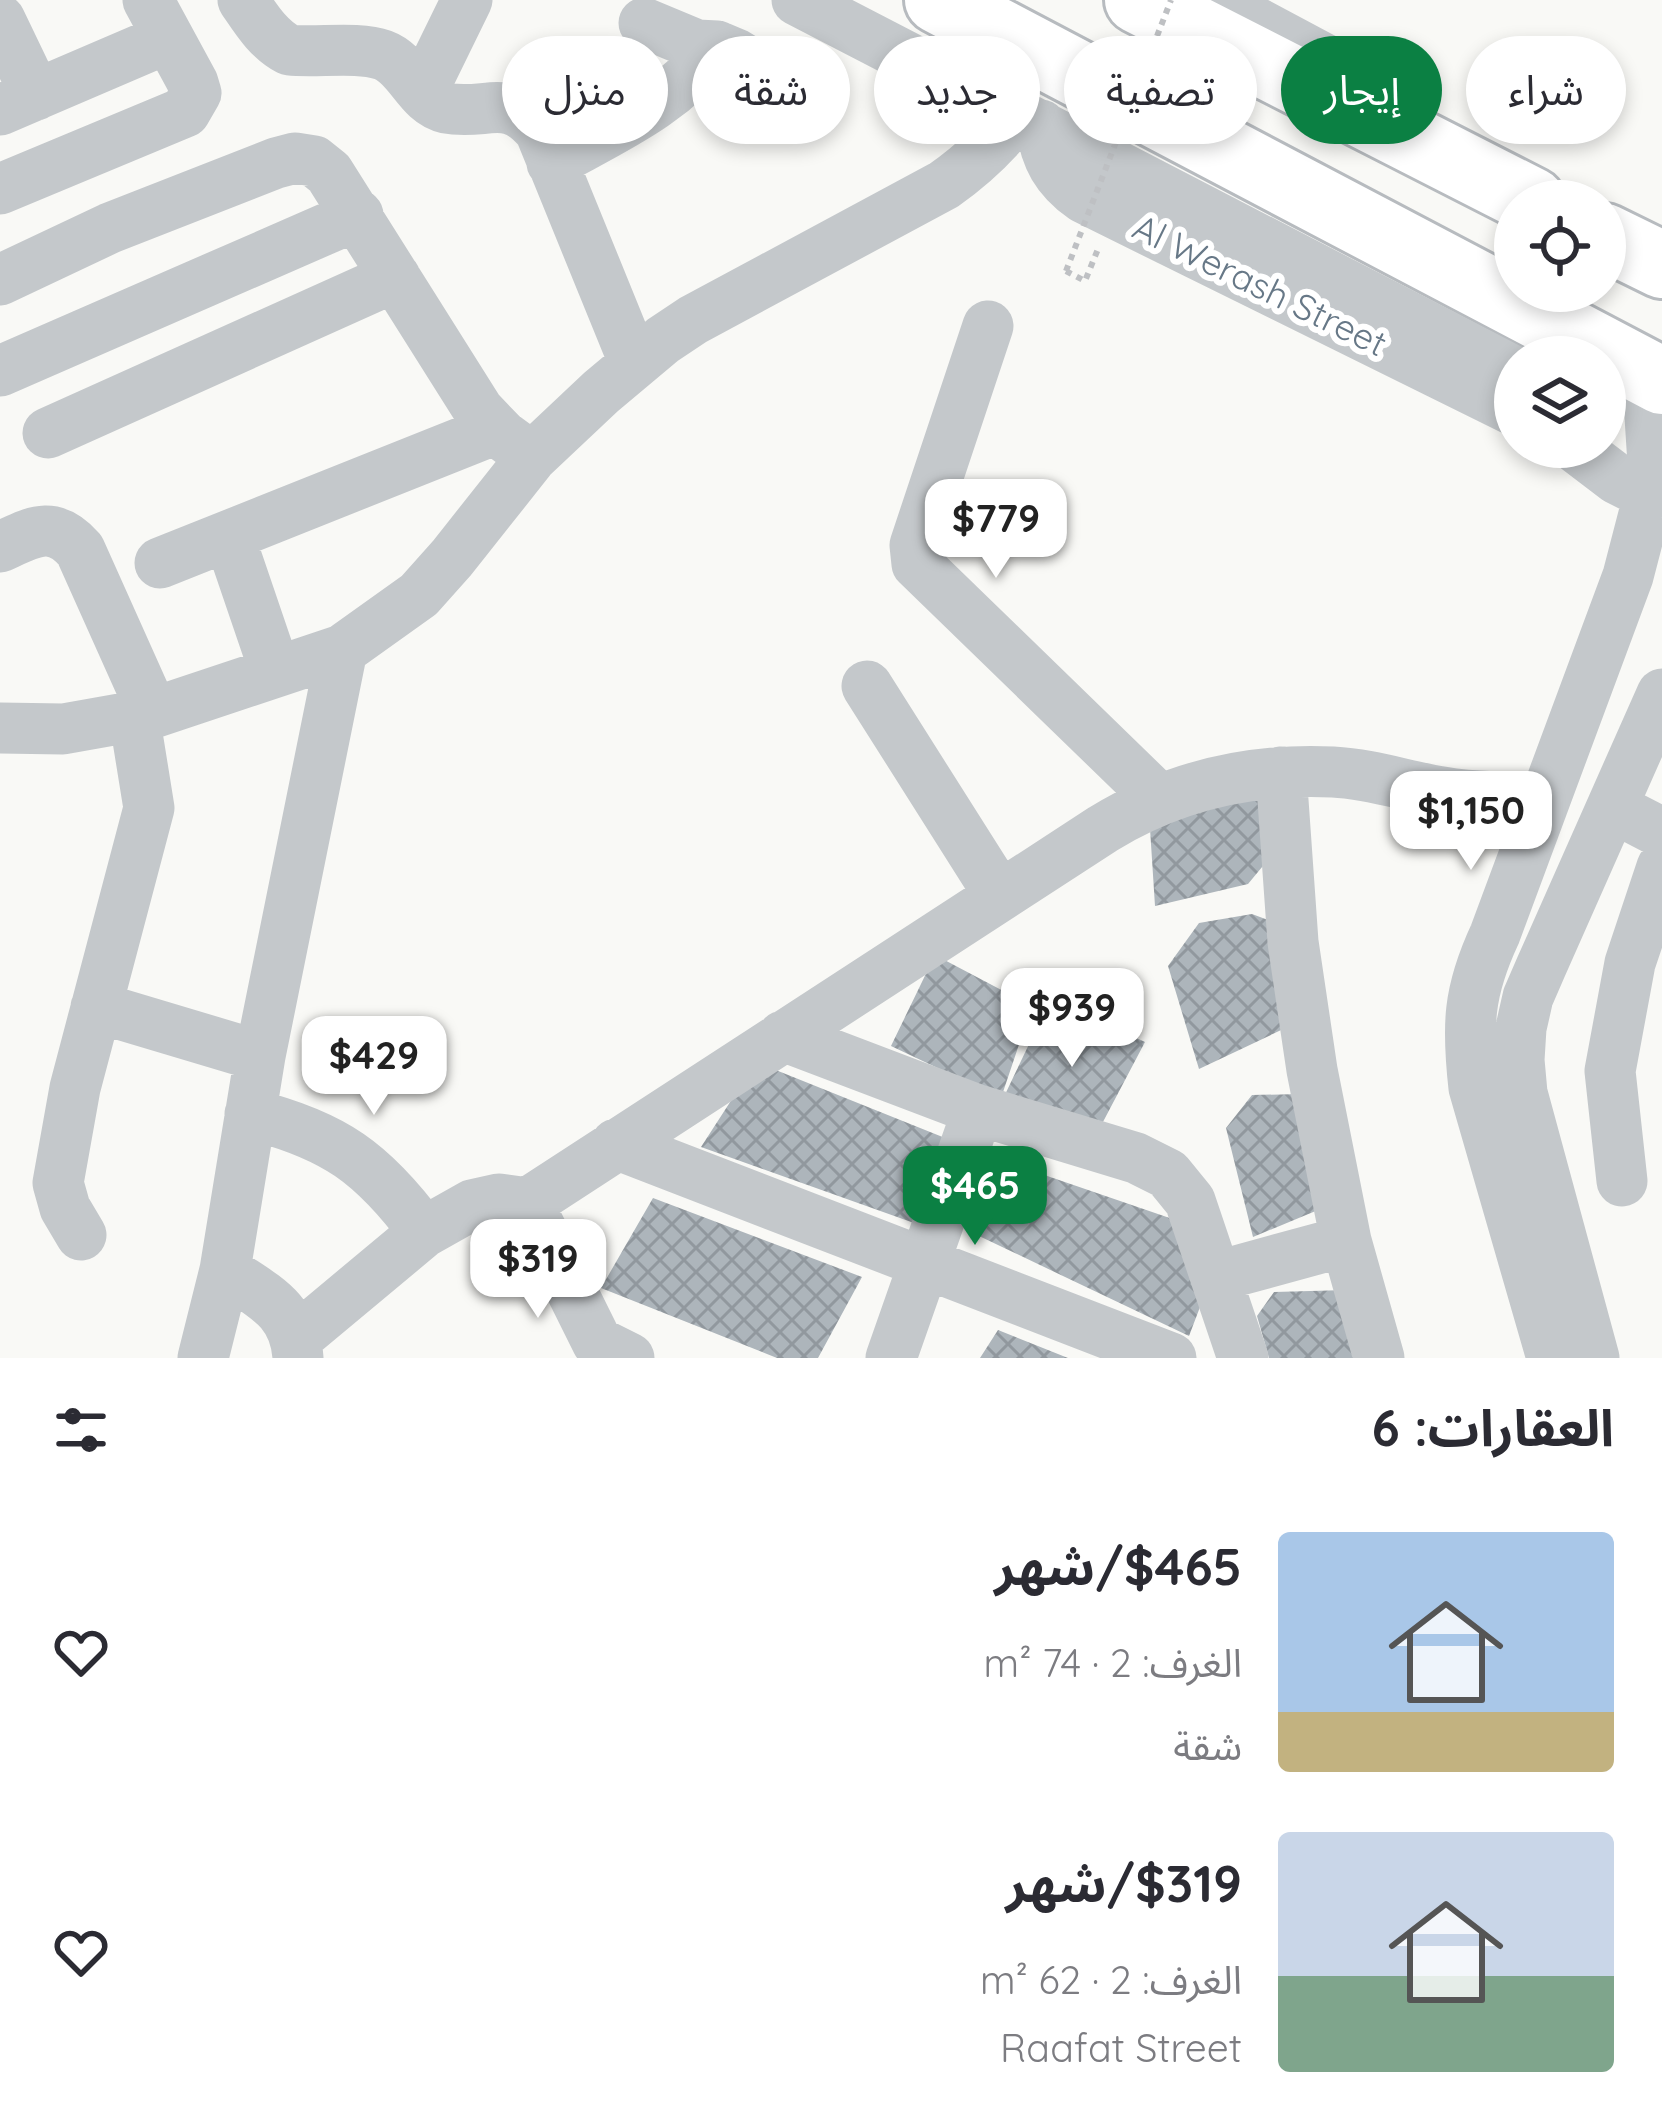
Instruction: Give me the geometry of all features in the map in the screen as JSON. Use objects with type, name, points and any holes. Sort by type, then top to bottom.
[{"type":"main road","points":[[938,0],[1651,375]]},
{"type":"main road","points":[[1138,0],[1494,181]]},
{"type":"main road","points":[[1626,248],[1662,266]]},
{"type":"street","points":[[242,0],[277,44],[290,50],[382,55],[396,62],[429,99],[446,108],[496,106],[529,117],[540,131],[634,362]]},
{"type":"street","points":[[422,92],[467,0]]},
{"type":"street","name":"Al Werash Street","points":[[797,0],[874,39]]},
{"type":"street","points":[[1214,0],[1442,125],[1510,180]]},
{"type":"street","points":[[0,20],[18,103],[158,19],[196,93],[185,112],[0,190]]},
{"type":"street","points":[[644,23],[692,43]]},
{"type":"street","points":[[552,163],[660,103],[692,75]]},
{"type":"street","name":"Al Werash Street","points":[[1040,124],[1494,361]]},
{"type":"street","name":"Al Werash Street","points":[[1040,137],[1058,175],[1084,198],[1494,401]]},
{"type":"street","points":[[160,563],[514,443],[694,320],[944,185],[994,144]]},
{"type":"street","points":[[0,280],[110,229],[276,163],[295,158],[314,161],[329,173],[358,215],[478,411],[514,443]]},
{"type":"street","points":[[76,160],[110,229]]},
{"type":"street","points":[[0,371],[358,215]]},
{"type":"street","points":[[48,434],[394,277]]},
{"type":"street","points":[[988,326],[915,545],[917,564],[1159,799]]},
{"type":"street","points":[[1552,1358],[1474,1088],[1471,1006],[1479,968],[1544,796],[1645,567],[1653,464],[1651,375]]},
{"type":"street","points":[[0,727],[63,729],[143,714],[342,650],[419,595],[452,558],[514,443]]},
{"type":"street","points":[[1603,468],[1649,495]]},
{"type":"street","points":[[0,547],[32,532],[51,530],[68,536],[80,550],[143,714],[148,808],[74,1088],[58,1184],[81,1235]]},
{"type":"street","points":[[229,536],[275,671]]},
{"type":"street","points":[[203,1358],[225,1270],[260,1056],[342,650]]},
{"type":"street","points":[[867,686],[1000,896]]},
{"type":"street","points":[[1594,1358],[1529,1125],[1519,1060],[1521,1028],[1528,997],[1662,694]]},
{"type":"street","points":[[1281,772],[1293,942],[1312,1070],[1346,1241],[1378,1358]]},
{"type":"street","points":[[225,1270],[278,1308],[290,1322],[297,1348],[424,1232],[472,1205],[500,1199],[527,1203],[1131,812],[1159,799],[1219,779],[1281,772],[1353,775],[1484,797],[1544,796]]},
{"type":"street","points":[[1612,807],[1662,833]]},
{"type":"street","points":[[1622,1180],[1610,1071],[1630,963],[1662,867]]},
{"type":"street","points":[[96,1007],[260,1056]]},
{"type":"street","points":[[783,1036],[978,1110],[1136,1158],[1168,1174],[1190,1201],[1243,1358]]},
{"type":"street","points":[[891,1358],[978,1110]]},
{"type":"street","points":[[250,1114],[290,1124],[367,1166],[398,1196],[424,1232]]},
{"type":"street","points":[[616,1144],[1171,1358]]},
{"type":"street","points":[[527,1203],[605,1353]]},
{"type":"street","points":[[1218,1276],[1346,1241]]},
{"type":"path","points":[[1085,281],[1066,271],[1171,0]]},
{"type":"building","points":[[1260,791],[1272,855],[1248,884],[1155,906],[1149,813]]},
{"type":"building","points":[[1252,914],[1273,922],[1315,1014],[1199,1069],[1168,966],[1199,923]]},
{"type":"building","points":[[935,955],[1032,1006],[1001,1098],[891,1046]]},
{"type":"building","points":[[1051,998],[1145,1042],[1094,1139],[1001,1103]]},
{"type":"building","points":[[756,1062],[960,1144],[928,1228],[701,1147]]},
{"type":"building","points":[[1301,1094],[1354,1195],[1253,1237],[1226,1128],[1252,1095]]},
{"type":"building","points":[[1024,1168],[1190,1225],[1208,1286],[1189,1336],[979,1236]]},
{"type":"building","points":[[653,1198],[862,1277],[818,1358],[777,1358],[601,1288]]},
{"type":"building","points":[[1347,1290],[1371,1358],[1269,1358],[1257,1316],[1274,1292]]},
{"type":"building","points":[[998,1330],[1068,1358],[980,1358]]}]
